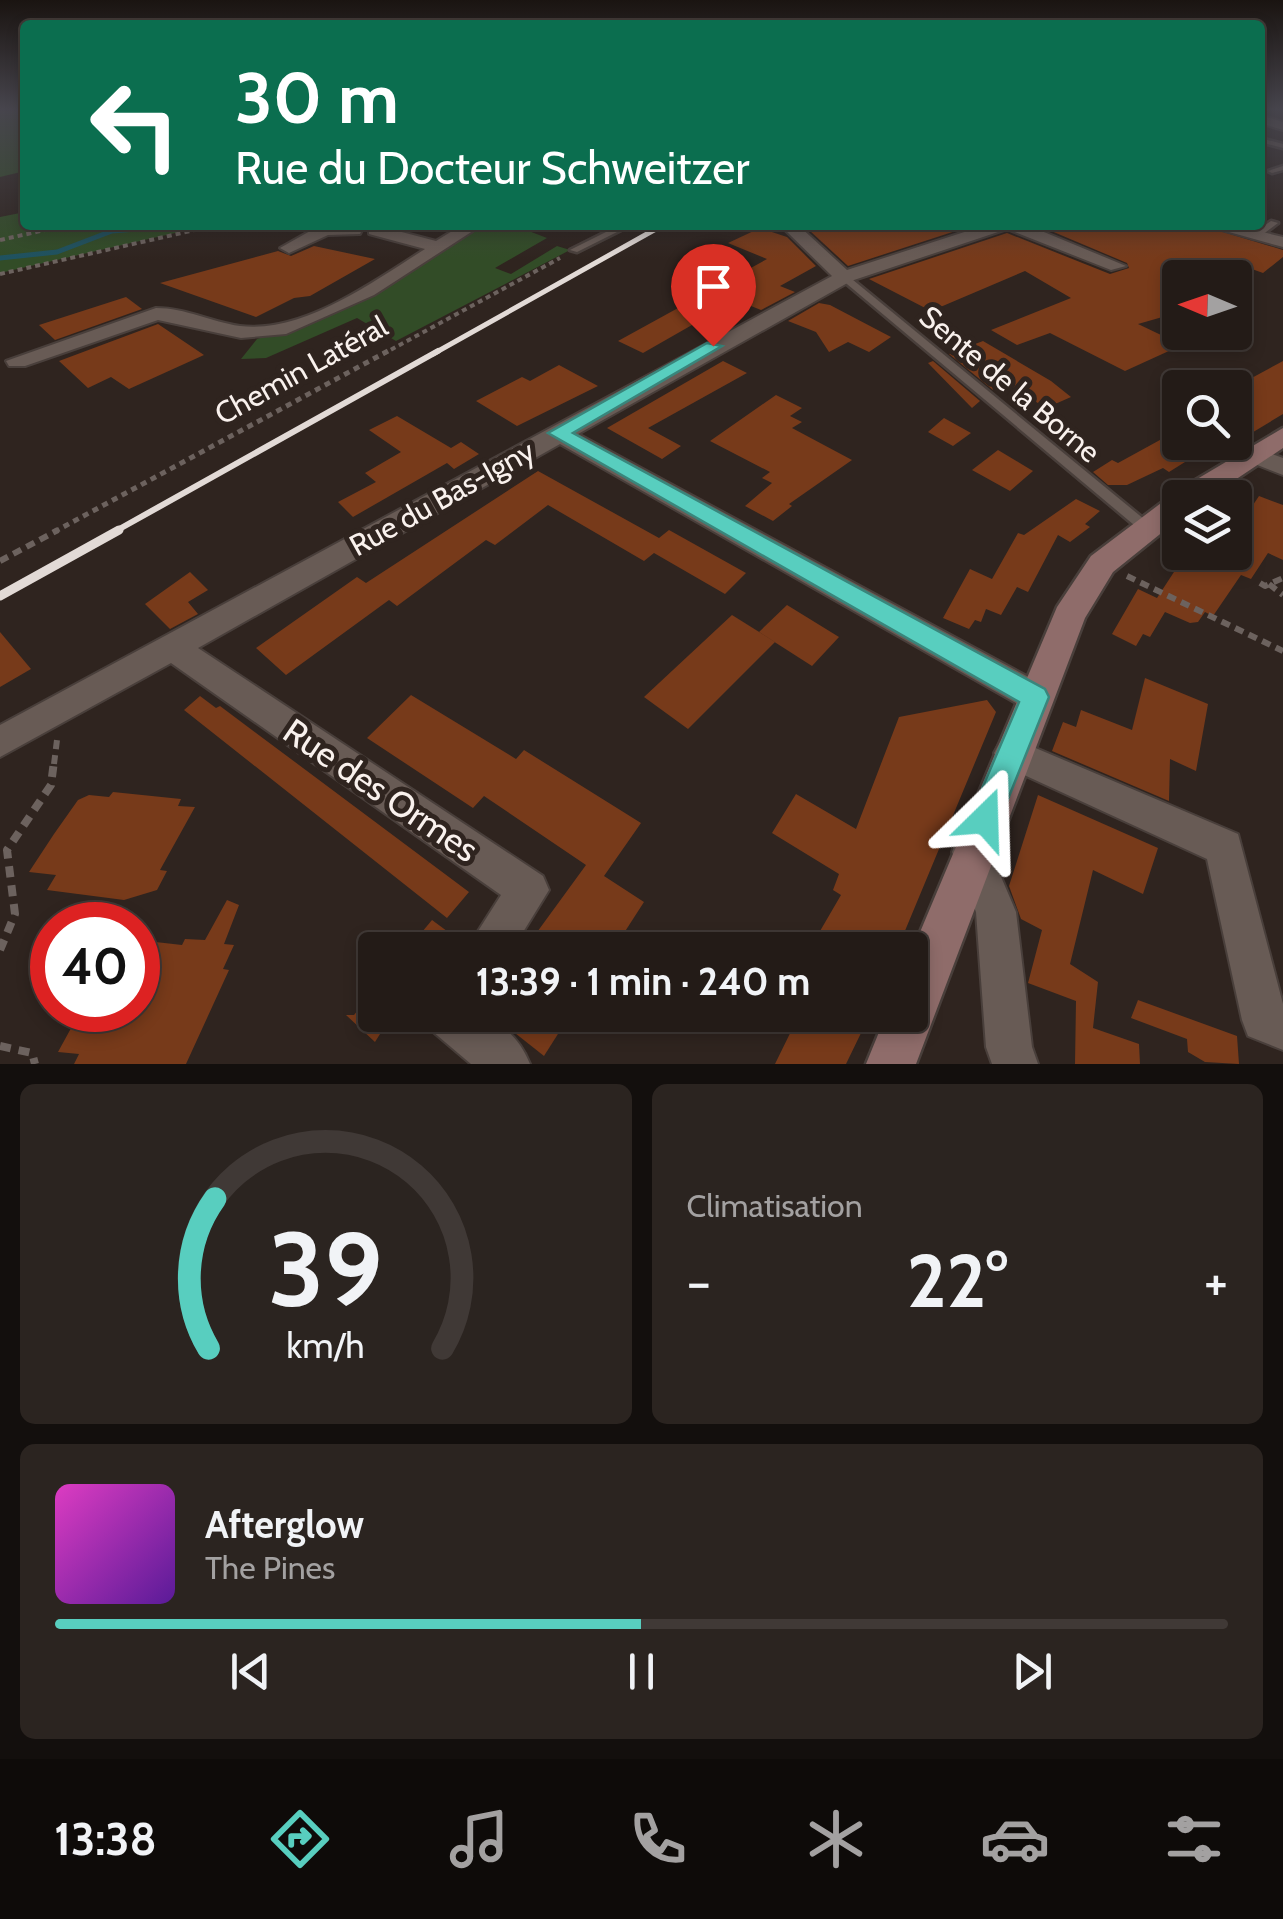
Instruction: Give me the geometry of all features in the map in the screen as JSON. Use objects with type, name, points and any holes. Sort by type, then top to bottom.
[{"type":"street","points":[[289,248],[325,230]]},
{"type":"street","points":[[374,230],[438,247]]},
{"type":"street","points":[[17,361],[156,314],[176,312],[236,332],[274,329],[345,303],[466,230]]},
{"type":"street","points":[[793,230],[844,277]]},
{"type":"street","name":"Rue du Bas-Igny","points":[[0,742],[844,277],[988,230]]},
{"type":"street","points":[[1025,230],[1117,266]]},
{"type":"street","points":[[1231,230],[1283,242]]},
{"type":"street","points":[[558,433],[1035,697]]},
{"type":"street","points":[[1252,453],[1283,436]]},
{"type":"street","points":[[1252,455],[1283,468]]},
{"type":"street","points":[[1213,480],[1241,460]]},
{"type":"street","points":[[928,966],[1069,616],[1102,564],[1162,515]]},
{"type":"street","name":"Rue des Ormes","points":[[173,648],[529,890],[500,932]]},
{"type":"street","points":[[1012,753],[1224,847],[1264,1020],[1283,1027]]},
{"type":"street","points":[[971,852],[996,912],[1009,1047],[1015,1064]]},
{"type":"street","points":[[468,1032],[507,1064]]},
{"type":"street","points":[[891,1064],[903,1032]]},
{"type":"lane","points":[[1272,172],[1283,168]]},
{"type":"lane","points":[[1265,229],[1274,224]]},
{"type":"lane","points":[[574,250],[616,230]]},
{"type":"lane","points":[[1254,236],[1264,230]]},
{"type":"lane","name":"Sente de la Borne","points":[[844,277],[1145,527]]},
{"type":"path","points":[[0,240],[45,230]]},
{"type":"path","points":[[0,274],[195,230]]},
{"type":"path","name":"Chemin Latéral","points":[[0,561],[574,250]]},
{"type":"path","points":[[1102,564],[1283,652]]},
{"type":"path","points":[[1260,583],[1283,578]]},
{"type":"path","points":[[1269,584],[1283,595]]},
{"type":"path","points":[[0,950],[15,914],[7,850],[50,785],[61,711]]},
{"type":"path","points":[[0,1046],[32,1054],[35,1064]]},
{"type":"green space","points":[[0,160],[20,160],[20,172],[0,177]]},
{"type":"green space","points":[[20,213],[20,230],[188,230],[0,273],[0,217]]},
{"type":"green space","points":[[476,230],[526,230],[547,238],[495,268],[511,274],[557,246],[570,250],[396,341],[357,318],[266,358],[241,359],[257,339],[348,306]]},
{"type":"building","points":[[756,230],[766,230],[787,237],[816,266],[780,286],[795,292],[761,310],[741,302],[718,315],[713,313],[643,353],[618,341],[767,259],[728,243]]},
{"type":"building","points":[[809,230],[959,230],[848,266]]},
{"type":"building","points":[[1049,230],[1217,230],[1283,250],[1283,257],[1263,273],[1252,269],[1252,260],[1162,260],[1162,317],[1138,324],[1162,335],[1162,350],[1171,350],[1125,371],[1050,333],[1017,345],[991,330],[1071,298],[1025,271],[931,311],[869,279],[1007,233],[1110,274],[1129,268],[1127,263]]},
{"type":"building","points":[[314,246],[375,259],[310,296],[294,298],[256,317],[160,283],[278,251],[291,256]]},
{"type":"building","points":[[126,297],[142,309],[55,340],[39,325]]},
{"type":"building","points":[[819,303],[891,337],[869,352],[848,342],[829,352],[816,332],[788,321]]},
{"type":"building","points":[[158,324],[204,355],[129,389],[111,377],[88,388],[59,361]]},
{"type":"building","points":[[983,341],[1071,397],[1046,408],[1002,381],[993,390],[949,354]]},
{"type":"building","points":[[723,361],[747,373],[648,428],[681,446],[662,459],[607,428]]},
{"type":"building","points":[[933,361],[980,401],[972,408],[928,363]]},
{"type":"building","points":[[1283,361],[1283,414],[1252,433],[1252,378]]},
{"type":"building","points":[[559,365],[598,386],[517,426],[476,401],[522,377],[530,381]]},
{"type":"building","points":[[776,395],[802,408],[790,416],[802,422],[792,428],[852,460],[789,504],[792,506],[773,521],[745,506],[772,483],[762,478],[770,472],[710,441]]},
{"type":"building","points":[[397,416],[451,448],[461,442],[479,454],[454,469],[447,463],[353,517],[338,502],[376,482],[365,473],[401,452],[369,430]]},
{"type":"building","points":[[944,418],[971,433],[953,446],[928,432]]},
{"type":"building","points":[[1162,439],[1162,460],[1188,460],[1169,472],[1163,468],[1127,485],[1108,485],[1093,472],[1112,460],[1118,463]]},
{"type":"building","points":[[998,450],[1033,471],[1010,491],[972,470]]},
{"type":"building","points":[[538,471],[659,538],[669,530],[746,573],[725,594],[654,553],[644,561],[548,505],[495,545],[486,540],[397,606],[389,600],[286,675],[256,648],[357,577],[366,583]]},
{"type":"building","points":[[1259,496],[1283,505],[1283,560],[1268,553],[1251,579],[1241,575],[1213,616],[1205,612],[1198,622],[1190,623],[1165,612],[1150,637],[1143,634],[1136,646],[1112,634],[1138,589],[1157,598],[1175,570],[1252,570],[1252,506]]},
{"type":"building","points":[[1076,499],[1100,511],[1085,524],[1090,527],[1070,542],[1058,535],[1028,592],[1017,587],[1001,615],[986,609],[981,622],[975,620],[969,629],[943,618],[970,569],[992,579],[1018,533],[1024,535]]},
{"type":"building","points":[[190,572],[208,590],[188,602],[198,614],[170,629],[145,604]]},
{"type":"building","points":[[787,605],[839,637],[812,666],[759,632]]},
{"type":"building","points":[[732,615],[775,642],[688,729],[644,697]]},
{"type":"building","points":[[0,632],[31,669],[0,687]]},
{"type":"building","points":[[1145,678],[1208,704],[1196,771],[1170,759],[1169,801],[1052,751],[1063,722],[1076,727],[1081,710],[1132,730]]},
{"type":"building","points":[[411,695],[516,759],[524,750],[641,823],[604,876],[644,902],[625,932],[537,932],[586,865],[484,796],[473,808],[367,738]]},
{"type":"building","points":[[200,696],[216,708],[220,706],[469,892],[447,918],[184,710]]},
{"type":"building","points":[[987,700],[996,712],[904,932],[819,932],[841,895],[833,890],[839,874],[772,833],[796,794],[856,829],[899,717]]},
{"type":"building","points":[[113,792],[181,799],[178,806],[195,807],[160,870],[167,871],[157,890],[124,900],[47,890],[56,875],[29,872],[54,834],[78,800],[89,795],[109,797]]},
{"type":"building","points":[[1038,795],[1158,848],[1143,894],[1093,870],[1070,964],[1098,982],[1093,1028],[1139,1044],[1140,1064],[1075,1064],[1076,1001],[1028,983],[1042,930],[1021,919],[1009,886]]},
{"type":"building","points":[[227,900],[239,905],[224,944],[234,945],[223,969],[229,970],[186,1064],[74,1064],[79,1054],[58,1052],[69,1032],[160,1032],[160,942],[182,945],[185,939],[205,940]]},
{"type":"building","points":[[432,920],[448,932],[422,932]]},
{"type":"building","points":[[1138,1000],[1237,1036],[1239,1064],[1205,1062],[1188,1052],[1187,1039],[1131,1018]]},
{"type":"building","points":[[358,1010],[358,1026],[346,1015],[354,1015]]},
{"type":"building","points":[[364,1032],[381,1032],[375,1042]]},
{"type":"building","points":[[514,1032],[559,1032],[544,1056]]},
{"type":"building","points":[[791,1032],[862,1032],[846,1064],[775,1064]]},
{"type":"waterway","points":[[0,258],[57,252],[124,230]]},
{"type":"railway","points":[[433,354],[654,230]]},
{"type":"railway","points":[[114,532],[438,351]]},
{"type":"railway","points":[[0,596],[119,530]]},
{"type":"route","points":[[713,346],[558,433],[1035,697],[985,819]]}]
